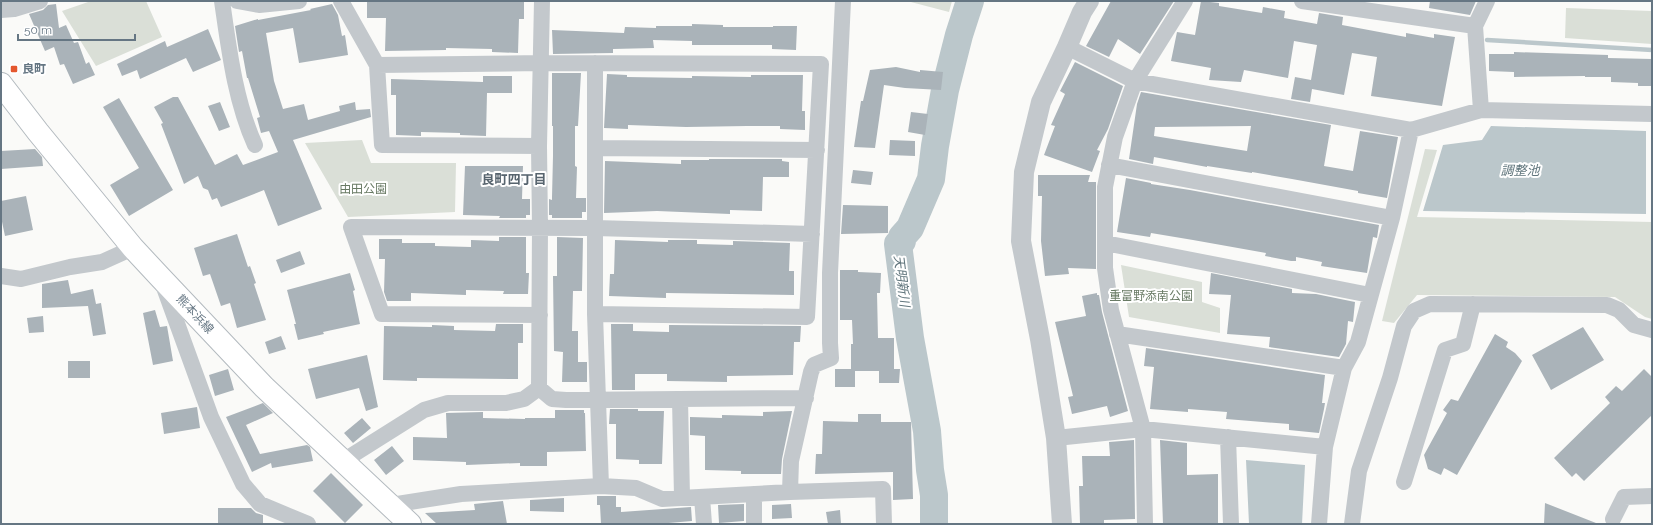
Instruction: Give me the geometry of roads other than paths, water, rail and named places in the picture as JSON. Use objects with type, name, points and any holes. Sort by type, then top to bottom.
[{"type":"main road","name":"熊本浜線","points":[[1,84],[38,132],[133,248],[264,387],[410,524]]},
{"type":"street","points":[[1,10],[14,9],[40,1]]},
{"type":"street","points":[[222,1],[230,56],[247,126],[256,145]]},
{"type":"street","points":[[237,1],[259,5],[299,1]]},
{"type":"street","points":[[341,1],[377,65],[382,144],[539,146]]},
{"type":"street","points":[[539,388],[539,146],[542,1]]},
{"type":"street","points":[[790,492],[791,461],[811,372],[814,365],[831,358],[830,272],[843,1]]},
{"type":"street","points":[[1062,524],[1056,438],[1040,339],[1021,241],[1024,172],[1041,102],[1082,12],[1089,1]]},
{"type":"street","points":[[1145,524],[1143,429],[1111,310],[1105,268],[1105,188],[1115,136],[1135,82],[1185,1]]},
{"type":"street","points":[[1302,1],[1475,26]]},
{"type":"street","points":[[1481,110],[1475,26],[1486,1]]},
{"type":"street","points":[[1067,47],[1135,82],[1410,130],[1481,110],[1652,114]]},
{"type":"street","points":[[377,65],[541,63],[821,64],[807,317],[595,314]]},
{"type":"street","points":[[595,63],[595,314],[601,486]]},
{"type":"street","points":[[1319,524],[1325,446],[1344,368],[1358,342],[1392,218],[1410,130]]},
{"type":"street","points":[[595,148],[816,150]]},
{"type":"street","points":[[1109,165],[1392,218]]},
{"type":"street","points":[[540,315],[382,314],[351,227],[595,228],[812,234]]},
{"type":"street","points":[[1105,243],[1370,295]]},
{"type":"street","points":[[1,276],[21,279],[70,267],[102,262],[133,248]]},
{"type":"street","points":[[160,277],[211,417],[243,484],[260,504],[308,524]]},
{"type":"street","points":[[1352,524],[1359,471],[1390,378],[1404,326],[1414,311],[1430,304],[1607,305],[1619,310],[1634,325],[1652,330]]},
{"type":"street","points":[[1404,482],[1445,350],[1463,344],[1473,304]]},
{"type":"street","points":[[1117,334],[1344,368]]},
{"type":"street","points":[[539,388],[552,399],[566,400],[806,398]]},
{"type":"street","points":[[343,461],[424,410],[448,403],[506,403],[524,399],[539,388]]},
{"type":"street","points":[[680,399],[682,498]]},
{"type":"street","points":[[1056,438],[1143,429],[1325,446]]},
{"type":"street","points":[[1228,437],[1231,524]]},
{"type":"street","points":[[391,505],[461,494],[601,486],[636,488],[662,498],[883,489],[884,524]]},
{"type":"street","points":[[754,494],[754,524]]},
{"type":"street","points":[[1613,519],[1624,497],[1652,496]]},
{"type":"street","points":[[702,497],[704,524]]},
{"type":"water","name":"調整池","points":[[1491,126],[1646,131],[1646,214],[1423,211],[1443,145],[1482,140]]},
{"type":"water","points":[[1246,460],[1305,465],[1302,524],[1249,524]]},
{"type":"waterway","name":"天明新川","points":[[934,524],[934,495],[930,470],[927,431],[910,338],[898,244],[902,241],[902,237],[910,228],[931,179],[945,90],[959,35],[970,1]]},
{"type":"waterway","points":[[1487,40],[1652,50]]},
{"type":"place","name":"良町","points":[[14,69]]},
{"type":"district","name":"良町四丁目","points":[[514,179]]},
{"type":"park label","name":"由田公園","points":[[363,189]]},
{"type":"park label","name":"重富野添南公園","points":[[1151,296]]}]
